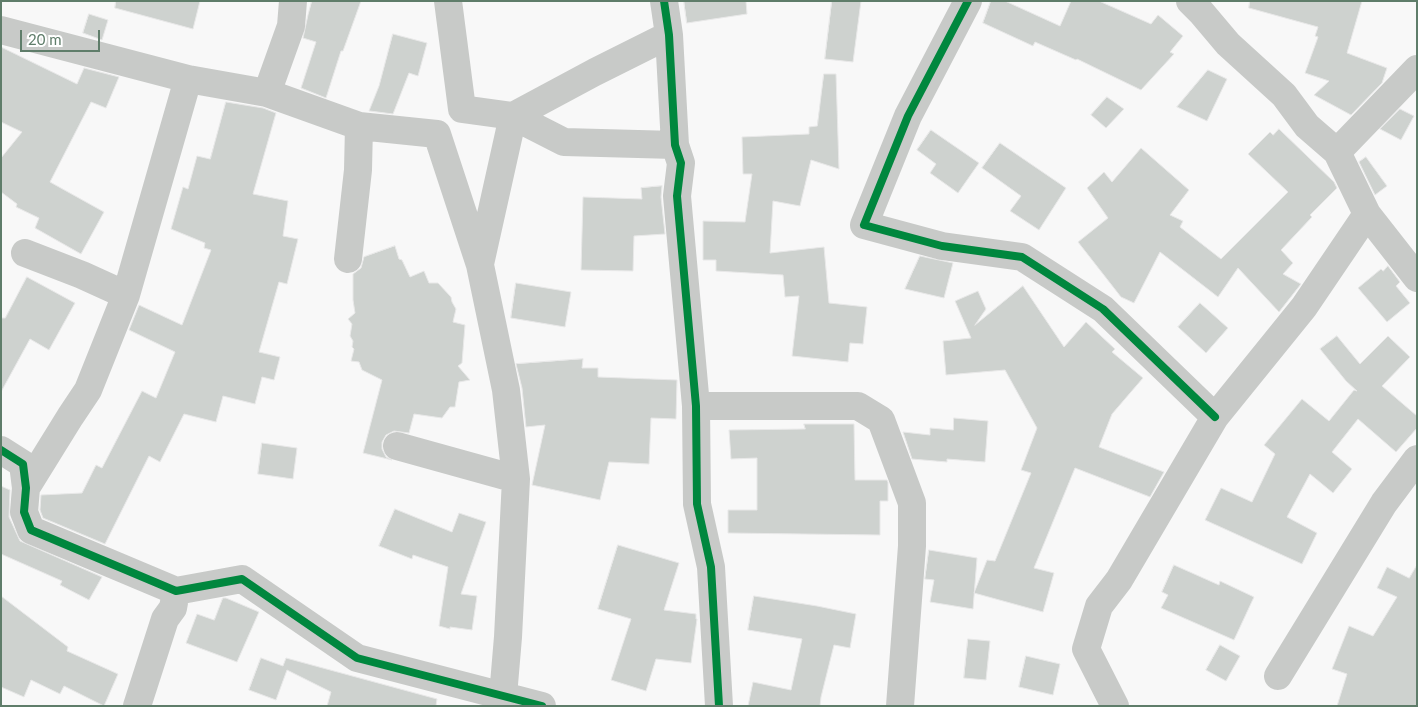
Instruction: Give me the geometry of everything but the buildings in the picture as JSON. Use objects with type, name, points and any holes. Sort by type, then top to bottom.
[{"type":"street","points":[[267,93],[291,26],[293,1]]},
{"type":"street","points":[[448,1],[462,109]]},
{"type":"street","points":[[664,1],[675,145],[681,163],[677,196],[696,406],[697,504],[712,567],[719,706]]},
{"type":"street","points":[[968,1],[908,116],[864,225],[942,246],[1022,257],[1103,309],[1215,417]]},
{"type":"street","points":[[1202,5],[1228,44],[1284,95],[1307,126],[1337,152],[1367,214],[1417,278]]},
{"type":"street","points":[[1,30],[188,79],[267,93],[359,126],[437,134]]},
{"type":"street","points":[[480,265],[513,116],[668,35]]},
{"type":"street","points":[[1337,152],[1417,69]]},
{"type":"street","points":[[26,488],[88,390],[126,295],[188,79]]},
{"type":"street","points":[[462,109],[513,116],[564,142],[675,145]]},
{"type":"street","points":[[437,134],[462,109]]},
{"type":"street","points":[[348,259],[358,170],[359,126]]},
{"type":"street","points":[[437,134],[480,265],[506,390],[516,479],[503,696]]},
{"type":"street","points":[[1114,706],[1086,649],[1099,606],[1119,580],[1215,417],[1304,307],[1367,214]]},
{"type":"street","points":[[25,253],[82,275],[126,295]]},
{"type":"street","points":[[696,406],[858,406],[881,420],[912,503],[912,546],[900,706]]},
{"type":"street","points":[[396,446],[516,479]]},
{"type":"street","points":[[1,450],[23,464],[26,488],[24,512],[31,530],[176,591],[242,579],[357,658],[542,706]]},
{"type":"street","points":[[1278,676],[1384,503],[1417,459]]},
{"type":"street","points":[[137,706],[165,619],[174,608],[176,591]]},
{"type":"cycle path","points":[[664,1],[669,35],[675,145],[681,163],[677,196],[696,406],[697,504],[711,567],[719,706]]},
{"type":"cycle path","points":[[968,1],[908,116],[864,225],[942,246],[1022,257],[1103,309],[1215,417]]},
{"type":"cycle path","points":[[1,450],[23,464],[26,488],[24,512],[31,530],[176,591],[242,579],[357,658],[542,706]]}]
